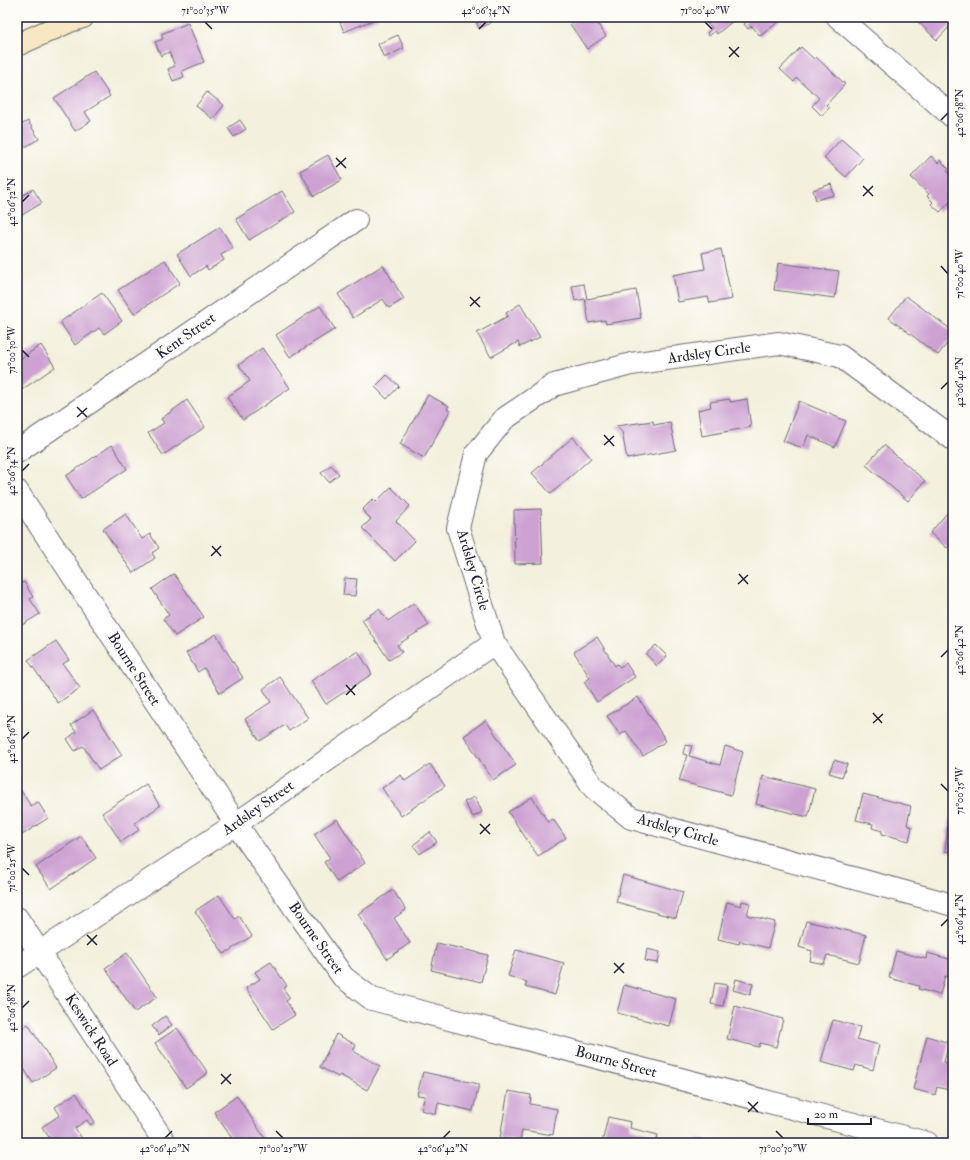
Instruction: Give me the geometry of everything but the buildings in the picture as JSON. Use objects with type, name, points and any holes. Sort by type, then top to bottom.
[{"type":"main road","points":[[17,45],[70,21],[83,17]]},
{"type":"street","points":[[838,17],[953,117]]},
{"type":"street","name":"Kent Street","points":[[17,452],[356,220]]},
{"type":"street","name":"Ardsley Circle","points":[[953,439],[840,356],[779,343],[631,364],[554,385],[504,419],[476,454],[458,528],[494,643],[594,788],[632,818],[953,905]]},
{"type":"street","name":"Bourne Street","points":[[17,491],[236,824],[343,977],[372,999],[927,1143]]},
{"type":"street","name":"Ardsley Street","points":[[17,967],[236,824],[494,643]]},
{"type":"street","name":"Keswick Road","points":[[17,918],[165,1143]]}]
